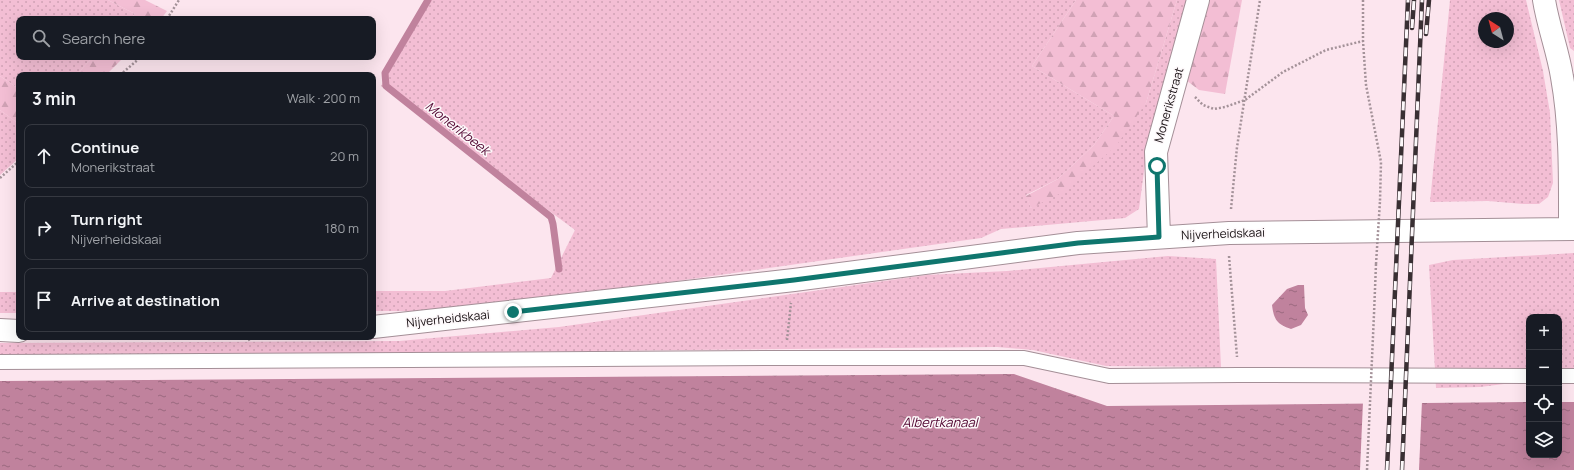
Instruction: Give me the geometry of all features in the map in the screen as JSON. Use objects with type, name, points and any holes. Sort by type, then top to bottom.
[{"type":"street","name":"Monerikstraat","points":[[1159,237],[1156,152],[1198,0]]},
{"type":"street","points":[[1544,0],[1547,17],[1568,75],[1572,229]]},
{"type":"street","name":"Nijverheidskaai","points":[[376,327],[794,280],[1078,243],[1229,233],[1572,229]]},
{"type":"street","points":[[0,330],[16,331]]},
{"type":"lane","points":[[0,362],[1024,358],[1109,376],[1526,376]]},
{"type":"lane","points":[[1562,376],[1574,376]]},
{"type":"path","points":[[169,16],[179,0]]},
{"type":"path","points":[[1239,375],[1229,251],[1229,233],[1237,147],[1260,0]]},
{"type":"path","points":[[1364,0],[1363,41],[1366,85],[1381,162],[1367,470]]},
{"type":"path","points":[[1176,80],[1203,105],[1214,109],[1225,107],[1245,100],[1283,72],[1326,50],[1363,41]]},
{"type":"path","points":[[124,72],[138,60]]},
{"type":"path","points":[[0,178],[16,164]]},
{"type":"path","points":[[784,358],[794,280]]},
{"type":"green space","points":[[0,0],[108,0],[135,14],[133,16],[16,16],[16,60],[90,60],[79,72],[16,72],[16,87],[0,76]]},
{"type":"green space","points":[[108,0],[145,0],[167,11],[163,16],[133,16],[135,14]]},
{"type":"green space","points":[[431,0],[1076,0],[1032,66],[1114,116],[1094,145],[1058,179],[1026,195],[1031,208],[1146,103],[1177,0],[1188,0],[1146,156],[1139,209],[1125,218],[1001,229],[981,238],[634,287],[434,311],[376,311],[376,291],[445,291],[551,278],[575,230],[381,86]]},
{"type":"green space","points":[[1076,0],[1177,0],[1146,103],[1116,146],[1063,192],[1031,208],[1026,196],[1058,179],[1094,145],[1114,116],[1032,66]]},
{"type":"green space","points":[[1210,0],[1242,0],[1225,94],[1199,90],[1186,80]]},
{"type":"green space","points":[[1450,0],[1526,0],[1543,71],[1550,113],[1553,183],[1548,197],[1539,204],[1488,201],[1430,202]]},
{"type":"green space","points":[[1559,0],[1574,0],[1574,51],[1570,48]]},
{"type":"green space","points":[[90,60],[121,60],[109,72],[79,72]]},
{"type":"green space","points":[[0,76],[16,87],[16,122],[0,110]]},
{"type":"green space","points":[[0,110],[16,122],[16,161],[0,175]]},
{"type":"green space","points":[[1574,253],[1574,376],[1562,378],[1562,314],[1526,314],[1526,381],[1480,387],[1436,388],[1429,265],[1453,260]]},
{"type":"green space","points":[[1168,256],[1216,259],[1221,367],[1106,366],[1033,350],[997,347],[289,354],[0,354],[0,343],[399,341],[559,327],[927,275],[1007,271]]},
{"type":"green space","points":[[0,292],[16,292],[16,313],[0,313]]},
{"type":"water","points":[[1298,285],[1304,285],[1305,308],[1308,315],[1301,325],[1291,329],[1277,321],[1272,305],[1287,289]]},
{"type":"water","name":"Albertkanaal","points":[[1014,374],[1107,406],[1526,402],[1526,458],[1562,458],[1562,402],[1574,402],[1574,470],[0,470],[0,381]]},
{"type":"pier","points":[[1422,401],[1419,470],[1360,470],[1363,402]]},
{"type":"waterway","name":"Monerikbeek","points":[[428,0],[385,73],[386,86],[551,217],[559,269]]},
{"type":"railway","points":[[1387,470],[1408,0]]},
{"type":"railway","points":[[1412,28],[1414,0]]},
{"type":"railway","points":[[1402,470],[1422,0]]},
{"type":"railway","points":[[1426,34],[1429,0]]},
{"type":"route","points":[[513,312],[794,280],[1078,243],[1159,237],[1157,166]]}]
